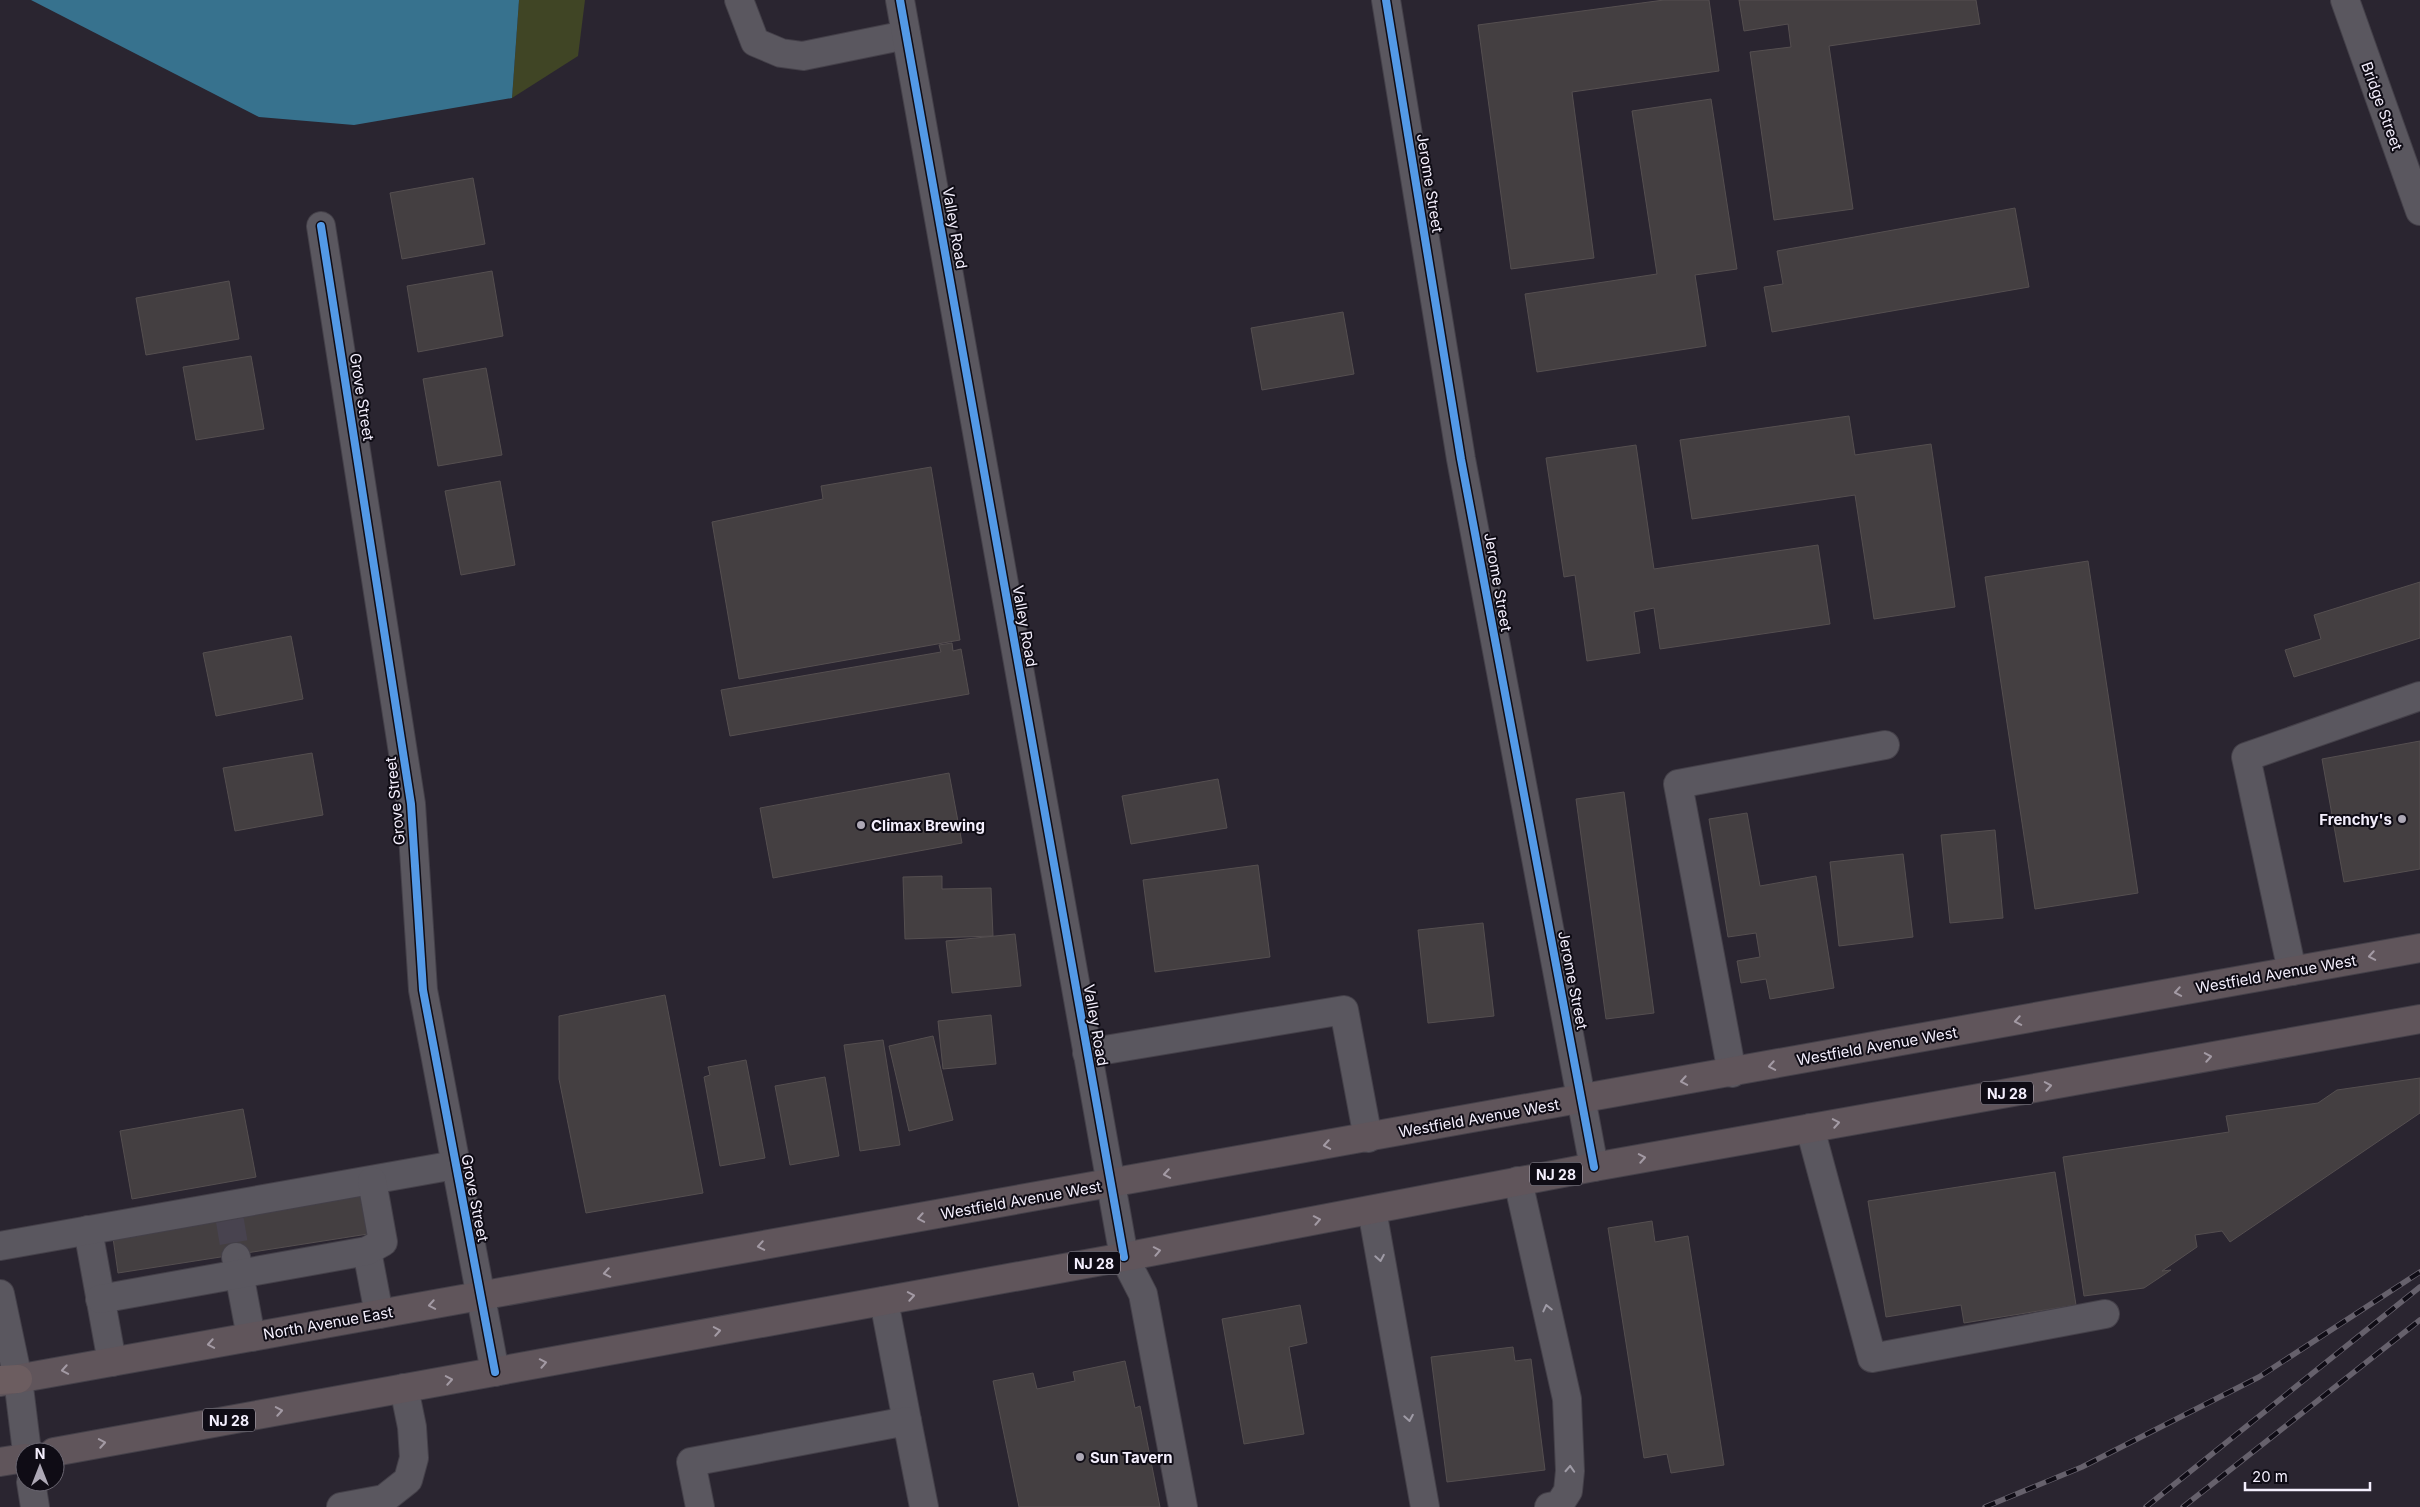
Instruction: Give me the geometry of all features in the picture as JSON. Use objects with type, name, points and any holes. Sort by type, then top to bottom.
[{"type":"main road","name":"Westfield Avenue West","points":[[655,1264],[1582,1100],[2420,948]]},
{"type":"main road","name":"NJ 28","points":[[65,1450],[1124,1258],[1594,1167],[2420,1019]]},
{"type":"main road","name":"North Avenue East","points":[[6,1380],[655,1264]]},
{"type":"main road","points":[[0,1462],[15,1460]]},
{"type":"street","points":[[739,0],[755,42],[781,53],[803,56],[906,36]]},
{"type":"street","name":"Valley Road","points":[[900,0],[1110,1184],[1124,1258],[1143,1294],[1184,1507]]},
{"type":"street","name":"Jerome Street","points":[[1386,0],[1461,459],[1594,1167]]},
{"type":"street","name":"Bridge Street","points":[[2345,0],[2420,211]]},
{"type":"street","name":"Grove Street","points":[[321,226],[411,804],[423,990],[495,1372]]},
{"type":"street","points":[[2292,971],[2246,757],[2420,696]]},
{"type":"street","points":[[1732,1073],[1678,784],[1885,745]]},
{"type":"street","points":[[1087,1053],[1344,1010],[1368,1138]]},
{"type":"street","points":[[1810,1128],[1872,1358],[2105,1314]]},
{"type":"street","points":[[0,1246],[88,1230],[228,1210],[455,1166]]},
{"type":"street","points":[[100,1299],[238,1265],[367,1251],[383,1242],[372,1181]]},
{"type":"street","points":[[1518,1181],[1567,1399],[1570,1451],[1568,1491],[1559,1504],[1550,1507]]},
{"type":"street","points":[[1372,1210],[1426,1507]]},
{"type":"street","points":[[88,1230],[112,1362]]},
{"type":"street","points":[[367,1251],[380,1314]]},
{"type":"street","points":[[238,1265],[251,1337]]},
{"type":"street","points":[[0,1294],[6,1380],[24,1442]]},
{"type":"street","points":[[884,1301],[924,1507]]},
{"type":"street","points":[[340,1507],[384,1499],[408,1480],[414,1458],[412,1427],[404,1388]]},
{"type":"street","points":[[700,1507],[691,1462],[908,1422]]},
{"type":"street","points":[[33,1492],[35,1507]]},
{"type":"green space","points":[[519,0],[585,0],[578,56],[512,98]]},
{"type":"water","points":[[31,0],[519,0],[512,98],[354,125],[259,117]]},
{"type":"building","points":[[1664,0],[1709,0],[1719,71],[1572,92],[1594,258],[1511,269],[1478,25]]},
{"type":"building","points":[[1739,0],[1976,0],[1980,24],[1829,46],[1853,209],[1774,220],[1750,52],[1791,47],[1788,24],[1744,31]]},
{"type":"building","points":[[1711,99],[1737,269],[1695,275],[1706,346],[1537,372],[1525,294],[1657,274],[1632,111]]},
{"type":"building","points":[[473,178],[485,244],[402,259],[390,193]]},
{"type":"building","points":[[2015,208],[2029,287],[1772,332],[1764,287],[1783,284],[1777,251]]},
{"type":"building","points":[[492,271],[503,336],[418,352],[407,286]]},
{"type":"building","points":[[229,281],[239,339],[146,355],[136,298]]},
{"type":"building","points":[[1343,312],[1354,374],[1262,390],[1251,328]]},
{"type":"building","points":[[251,356],[264,429],[196,440],[183,367]]},
{"type":"building","points":[[486,368],[502,455],[438,466],[423,379]]},
{"type":"building","points":[[1849,416],[1855,455],[1931,444],[1955,607],[1874,619],[1855,495],[1692,519],[1680,440]]},
{"type":"building","points":[[1636,445],[1654,569],[1818,545],[1830,624],[1660,649],[1654,608],[1634,612],[1640,653],[1587,661],[1575,575],[1564,577],[1546,458]]},
{"type":"building","points":[[931,467],[960,640],[739,679],[712,522],[823,499],[821,486]]},
{"type":"building","points":[[500,481],[515,565],[461,575],[445,491]]},
{"type":"building","points":[[2088,561],[2138,893],[2035,909],[1985,577]]},
{"type":"building","points":[[2420,582],[2420,638],[2294,677],[2285,650],[2321,639],[2314,615]]},
{"type":"building","points":[[291,636],[303,699],[216,716],[203,653]]},
{"type":"building","points":[[952,643],[953,651],[961,649],[969,694],[730,736],[721,690],[941,652],[939,645]]},
{"type":"building","points":[[2420,741],[2420,869],[2344,882],[2322,759]]},
{"type":"building","points":[[312,753],[323,815],[235,831],[223,768]]},
{"type":"building","name":"Climax Brewing","points":[[949,773],[962,843],[773,878],[760,808]]},
{"type":"building","points":[[1218,779],[1227,828],[1131,844],[1122,796]]},
{"type":"building","points":[[1624,792],[1654,1013],[1606,1019],[1576,799]]},
{"type":"building","points":[[1747,813],[1760,886],[1816,876],[1834,988],[1770,999],[1766,979],[1741,983],[1737,961],[1760,957],[1756,933],[1728,937],[1709,819]]},
{"type":"building","points":[[1995,830],[2003,918],[1950,923],[1941,835]]},
{"type":"building","points":[[1903,854],[1913,937],[1839,946],[1830,862]]},
{"type":"building","points":[[1258,865],[1270,957],[1155,972],[1143,880]]},
{"type":"building","points":[[942,876],[942,889],[991,888],[993,936],[905,939],[903,877]]},
{"type":"building","points":[[1483,923],[1494,1016],[1428,1023],[1418,930]]},
{"type":"building","points":[[1015,934],[1021,986],[952,993],[946,941]]},
{"type":"building","points":[[665,995],[703,1193],[586,1213],[559,1079],[559,1016]]},
{"type":"building","points":[[991,1015],[996,1064],[943,1069],[938,1021]]},
{"type":"building","points":[[933,1036],[953,1120],[909,1131],[889,1046]]},
{"type":"building","points":[[883,1040],[900,1145],[860,1151],[844,1045]]},
{"type":"building","points":[[746,1060],[765,1158],[720,1166],[704,1077],[710,1075],[708,1067]]},
{"type":"building","points":[[825,1077],[839,1156],[790,1165],[775,1086]]},
{"type":"building","points":[[2420,1078],[2420,1113],[2230,1242],[2222,1231],[2195,1235],[2197,1247],[2162,1271],[2171,1270],[2144,1288],[2084,1296],[2063,1157],[2229,1132],[2226,1116],[2318,1103],[2337,1090]]},
{"type":"building","points":[[243,1109],[256,1177],[132,1199],[120,1131]]},
{"type":"building","points":[[2055,1172],[2076,1305],[1964,1323],[1961,1305],[1886,1317],[1868,1201]]},
{"type":"building","points":[[362,1193],[368,1234],[118,1273],[112,1231]]},
{"type":"building","points":[[1652,1221],[1655,1242],[1688,1236],[1724,1465],[1671,1473],[1667,1454],[1644,1458],[1608,1228]]},
{"type":"building","points":[[1300,1305],[1307,1343],[1289,1347],[1304,1434],[1244,1444],[1222,1319]]},
{"type":"building","points":[[1513,1347],[1515,1361],[1531,1359],[1545,1470],[1447,1482],[1431,1357]]},
{"type":"building","name":"Sun Tavern","points":[[1125,1361],[1135,1408],[1140,1406],[1160,1507],[1019,1507],[993,1381],[1033,1373],[1037,1389],[1075,1381],[1073,1372]]},
{"type":"tunnel","points":[[229,1215],[236,1257]]},
{"type":"railway","points":[[1985,1507],[2082,1467],[2259,1377],[2420,1272]]},
{"type":"railway","points":[[2146,1507],[2420,1287]]},
{"type":"railway","points":[[2183,1507],[2420,1320]]},
{"type":"cycle path","points":[[900,0],[1124,1257]]},
{"type":"cycle path","points":[[1386,0],[1461,459],[1594,1167]]},
{"type":"cycle path","points":[[321,226],[411,804],[423,990],[495,1372]]},
{"type":"place","name":"Frenchy's","points":[[2402,819]]},
{"type":"place","name":"Climax Brewing","points":[[861,825]]},
{"type":"place","name":"Sun Tavern","points":[[1080,1457]]}]
